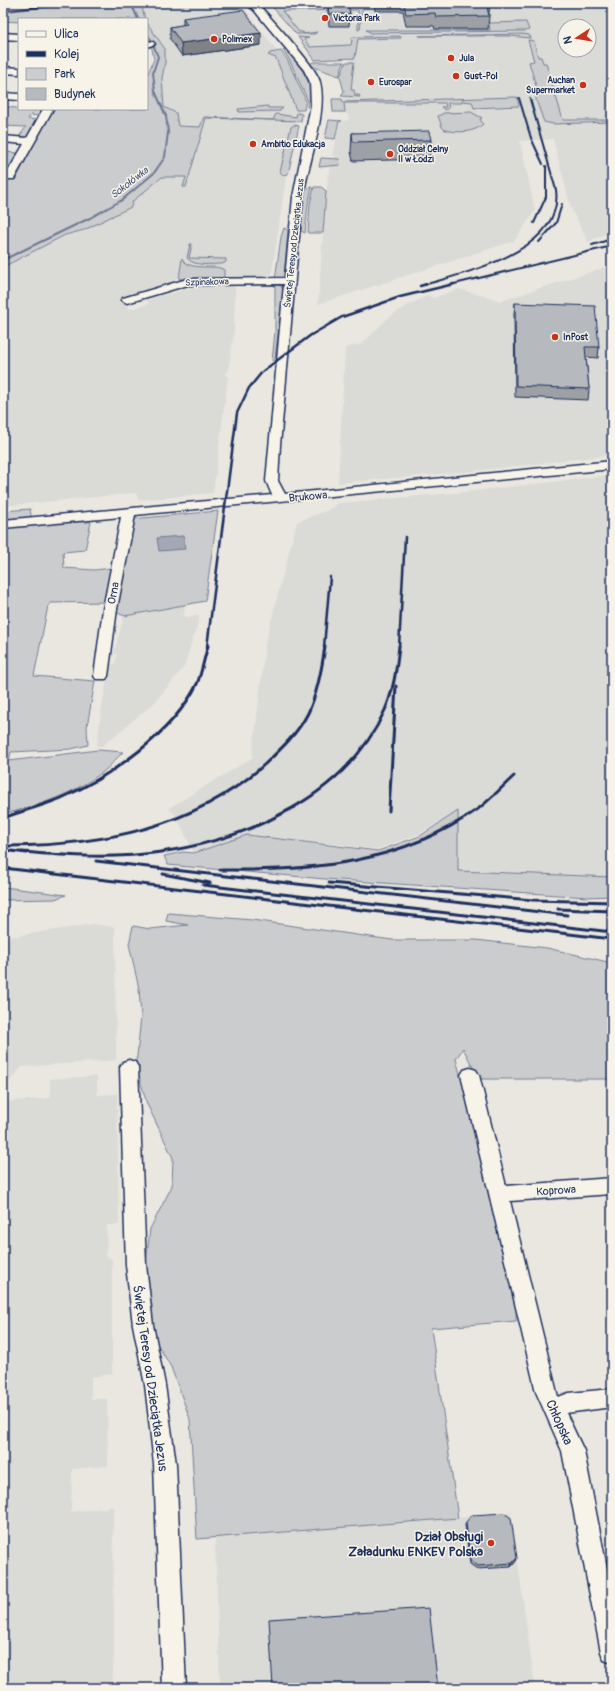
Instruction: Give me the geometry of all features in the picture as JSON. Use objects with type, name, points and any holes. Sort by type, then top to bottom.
[{"type":"main road","points":[[3,7],[42,3]]},
{"type":"street","name":"Świętej Teresy od Dzieciątka Jezus","points":[[255,4],[307,69],[316,87],[316,106],[301,175],[272,471],[273,484],[280,498]]},
{"type":"street","points":[[3,36],[18,37]]},
{"type":"street","points":[[3,70],[18,71]]},
{"type":"street","points":[[3,96],[18,97]]},
{"type":"street","points":[[7,176],[30,141],[47,110]]},
{"type":"street","points":[[3,139],[30,141]]},
{"type":"street","name":"Szpinakowa","points":[[127,300],[187,282],[290,281]]},
{"type":"street","name":"Brukowa","points":[[3,524],[129,511],[454,483],[612,465]]},
{"type":"street","name":"Orna","points":[[101,676],[110,609],[129,511]]},
{"type":"street","name":"Świętej Teresy od Dzieciątka Jezus","points":[[129,1067],[136,1265],[143,1325],[155,1385],[165,1464],[174,1688]]},
{"type":"street","name":"Chłopska","points":[[470,1075],[546,1392],[573,1450],[612,1652]]},
{"type":"street","name":"Koprowa","points":[[499,1194],[612,1186]]},
{"type":"street","points":[[554,1408],[569,1402],[612,1398]]},
{"type":"shaded area","points":[[141,3],[240,3],[277,51],[281,52],[303,102],[286,177],[271,279],[179,278],[121,299],[130,309],[149,304],[146,300],[205,284],[235,285],[234,331],[228,372],[224,374],[228,377],[213,493],[138,500],[136,493],[3,506],[3,267],[65,235],[84,230],[133,201],[162,177],[200,128],[178,126],[164,108],[162,74],[165,49],[148,24],[148,18],[144,18]]},
{"type":"shaded area","points":[[269,3],[357,3],[360,30],[364,3],[575,3],[578,7],[612,7],[612,231],[588,242],[571,208],[553,139],[520,141],[535,211],[514,241],[318,304],[326,191],[329,190],[327,188],[328,177],[331,160],[334,160],[335,156],[332,156],[340,121],[349,120],[348,114],[345,114],[343,102],[369,101],[343,101],[351,58],[316,58]]},
{"type":"shaded area","points":[[612,265],[612,455],[464,472],[338,483],[345,348],[362,344],[388,318],[428,295],[433,298],[459,289],[501,301]]},
{"type":"shaded area","points":[[612,475],[612,877],[458,871],[458,811],[419,834],[377,849],[247,835],[194,853],[177,817],[169,808],[252,758],[266,640],[297,522],[328,510],[338,503],[465,492]]},
{"type":"shaded area","points":[[183,536],[185,549],[159,551],[157,538]]},
{"type":"shaded area","points":[[128,601],[185,601],[184,617],[200,616],[184,667],[154,703],[102,746],[97,745],[102,706],[110,664],[115,664],[117,655],[114,653]]},
{"type":"shaded area","points":[[93,924],[115,927],[116,1060],[22,1067],[3,1088],[3,938]]},
{"type":"shaded area","points":[[97,1076],[97,1095],[117,1094],[119,1225],[107,1225],[106,1256],[112,1259],[112,1374],[91,1377],[91,1399],[107,1399],[108,1466],[72,1469],[71,1512],[113,1507],[114,1650],[112,1688],[3,1688],[3,1102],[50,1098],[50,1079]]},
{"type":"shaded area","points":[[511,1512],[535,1688],[220,1688],[215,1537],[458,1518]]},
{"type":"green space","points":[[86,3],[141,3],[145,18],[18,18],[18,22],[3,21],[3,12]]},
{"type":"green space","points":[[269,3],[363,3],[360,29],[358,30],[358,10],[282,11],[299,32],[303,32],[304,34],[296,34]]},
{"type":"green space","points":[[526,22],[529,30],[525,31],[371,33],[366,30],[490,30],[489,23]]},
{"type":"green space","points":[[148,24],[165,49],[165,63],[162,78],[164,107],[176,113],[178,126],[200,127],[204,117],[273,120],[276,114],[296,117],[297,113],[302,114],[301,121],[206,118],[186,187],[183,187],[186,177],[162,177],[133,201],[131,207],[84,230],[65,235],[3,267],[3,178],[16,179],[51,110],[148,110],[148,74],[154,59],[151,44],[148,40]]},
{"type":"green space","points":[[317,32],[315,34],[304,34]]},
{"type":"green space","points":[[529,35],[531,38],[509,36],[419,36]]},
{"type":"green space","points":[[400,36],[401,38],[358,39],[355,58],[315,60],[298,37],[309,38],[304,39],[310,47],[351,45],[351,40],[353,37]]},
{"type":"green space","points":[[528,40],[534,41],[538,57],[541,57],[543,63],[546,63],[563,120],[612,120],[612,122],[553,124],[544,122],[536,100],[536,97],[539,96],[529,62],[534,61]]},
{"type":"green space","points":[[283,50],[287,51],[306,76],[309,83],[311,98],[310,107],[307,107],[308,101],[289,59]]},
{"type":"green space","points":[[281,51],[287,59],[306,101],[304,110],[296,110],[276,58],[268,55],[270,53]]},
{"type":"green space","points":[[313,62],[344,62],[339,76],[311,66],[310,64]]},
{"type":"green space","points":[[346,62],[354,62],[351,90],[354,90],[355,95],[359,95],[360,97],[341,96],[344,91],[340,77]]},
{"type":"green space","points":[[517,97],[519,106],[474,108],[472,102],[462,101],[462,103],[448,103],[449,108],[445,110],[441,107],[446,107],[445,103],[344,103],[345,112],[333,112],[332,99],[342,99],[343,102]]},
{"type":"green space","points":[[3,106],[18,108],[18,110],[42,110],[39,116],[31,115],[28,119],[37,120],[28,137],[18,138],[26,127],[3,126]]},
{"type":"green space","points":[[268,106],[268,108],[283,108],[280,111],[239,112],[238,109]]},
{"type":"green space","points":[[471,112],[482,118],[480,119],[483,124],[480,127],[465,132],[445,130],[442,127],[438,116],[444,113]]},
{"type":"green space","points":[[329,120],[342,121],[339,121],[335,139],[325,138]]},
{"type":"green space","points":[[294,125],[299,126],[288,174],[283,175],[280,172],[291,127]]},
{"type":"green space","points":[[3,152],[19,153],[9,172],[4,174],[3,169],[5,164],[3,164]]},
{"type":"green space","points":[[321,158],[339,159],[340,165],[319,167]]},
{"type":"green space","points":[[312,187],[308,204],[305,233],[301,231],[304,191],[307,188]]},
{"type":"green space","points":[[314,187],[321,187],[326,191],[323,233],[308,233],[310,204]]},
{"type":"green space","points":[[284,228],[288,230],[284,277],[275,280],[281,237]]},
{"type":"green space","points":[[190,244],[192,244],[189,258],[226,259],[226,262],[222,264],[199,264],[190,261],[187,258]]},
{"type":"green space","points":[[182,258],[189,265],[220,268],[224,270],[224,277],[217,279],[179,279]]},
{"type":"green space","points":[[275,283],[281,286],[283,290],[275,358],[272,361],[275,332]]},
{"type":"green space","points":[[30,509],[32,521],[91,522],[85,550],[63,552],[64,568],[94,570],[123,567],[132,519],[218,511],[205,601],[125,616],[115,612],[116,606],[104,602],[51,603],[48,606],[34,676],[95,681],[87,727],[88,745],[71,749],[11,752],[9,761],[98,750],[123,752],[106,770],[92,780],[68,793],[42,803],[3,814],[3,511]]},
{"type":"green space","points":[[458,811],[458,871],[612,877],[612,896],[587,897],[325,879],[168,865],[164,856],[183,852],[194,853],[247,835],[378,851],[420,836]]},
{"type":"green space","points":[[3,887],[66,895],[55,899],[3,900]]},
{"type":"green space","points":[[168,913],[252,920],[392,940],[476,940],[547,948],[612,963],[612,1079],[479,1079],[463,1048],[456,1059],[517,1286],[516,1321],[431,1328],[458,1518],[197,1539],[190,1419],[171,1367],[152,1335],[145,1272],[150,1229],[172,1186],[173,1158],[147,1104],[136,1066],[141,1016],[139,989],[129,944],[133,926],[150,929],[188,925],[166,921]]},
{"type":"building","points":[[328,3],[348,3],[350,14],[329,14]]},
{"type":"building","points":[[404,3],[486,3],[489,16],[436,17],[435,13],[406,14]]},
{"type":"building","points":[[243,10],[261,33],[181,43],[170,27],[187,24],[183,18]]},
{"type":"building","points":[[429,131],[431,140],[353,142],[352,133]]},
{"type":"building","name":"InPost","points":[[515,303],[595,306],[599,347],[585,347],[589,389],[516,386]]},
{"type":"building","name":"Dział Obsługi Załadunku ENKEV Polska","points":[[504,1513],[511,1518],[517,1558],[512,1563],[478,1566],[470,1560],[466,1522],[472,1515]]},
{"type":"building","points":[[429,1608],[438,1688],[273,1688],[269,1619]]},
{"type":"waterway","name":"Sokołówka","points":[[131,3],[138,18]]},
{"type":"waterway","name":"Sokołówka","points":[[3,260],[90,218],[122,200],[154,173],[165,157],[168,132],[166,116],[155,91],[153,72],[158,57],[152,41],[148,35]]},
{"type":"railway","points":[[519,98],[531,138],[543,164]]},
{"type":"railway","points":[[424,285],[464,273],[509,256],[529,243],[545,229],[554,211],[556,190],[530,99]]},
{"type":"railway","points":[[534,223],[546,197],[546,166]]},
{"type":"railway","points":[[539,242],[556,223],[562,204]]},
{"type":"railway","points":[[592,245],[612,239]]},
{"type":"railway","points":[[450,285],[612,246]]},
{"type":"railway","points":[[420,286],[427,284]]},
{"type":"railway","points":[[207,647],[237,413],[249,388],[263,371],[311,335],[342,317],[400,297],[454,284]]},
{"type":"railway","points":[[399,647],[405,537]]},
{"type":"railway","points":[[324,647],[330,577]]},
{"type":"railway","points":[[3,818],[54,801],[80,789],[119,766],[138,752],[173,720],[186,702],[197,684],[208,646]]},
{"type":"railway","points":[[9,846],[78,842],[145,829],[177,818],[208,804],[238,786],[277,753],[304,720],[317,688],[325,646]]},
{"type":"railway","points":[[22,852],[74,856],[126,856],[161,852],[194,846],[228,836],[261,824],[292,808],[321,789],[346,767],[368,740],[385,710],[391,695],[399,646]]},
{"type":"railway","points":[[389,811],[396,686]]},
{"type":"railway","points":[[220,870],[289,869],[322,866],[387,853],[418,842],[448,827],[478,809],[514,776]]},
{"type":"railway","points":[[3,850],[27,853]]},
{"type":"railway","points":[[96,861],[567,915]]},
{"type":"railway","points":[[3,868],[612,939]]},
{"type":"railway","points":[[163,874],[210,883]]},
{"type":"railway","points":[[329,883],[533,900],[612,902]]},
{"type":"railway","points":[[203,885],[612,932]]},
{"type":"railway","points":[[558,909],[612,911]]},
{"type":"place","name":"Victoria Park","points":[[325,18]]},
{"type":"place","name":"Polimex","points":[[214,39]]},
{"type":"place","name":"Jula","points":[[451,58]]},
{"type":"place","name":"Gust-Pol","points":[[456,76]]},
{"type":"place","name":"Eurospar","points":[[371,82]]},
{"type":"place","name":"Auchan Supermarket","points":[[583,85]]},
{"type":"place","name":"Ambitio Edukacja","points":[[253,144]]},
{"type":"place","name":"Oddział Celny II w Łodzi","points":[[390,154]]},
{"type":"place","name":"InPost","points":[[555,337]]},
{"type":"place","name":"Dział Obsługi Załadunku ENKEV Polska","points":[[491,1543]]}]
